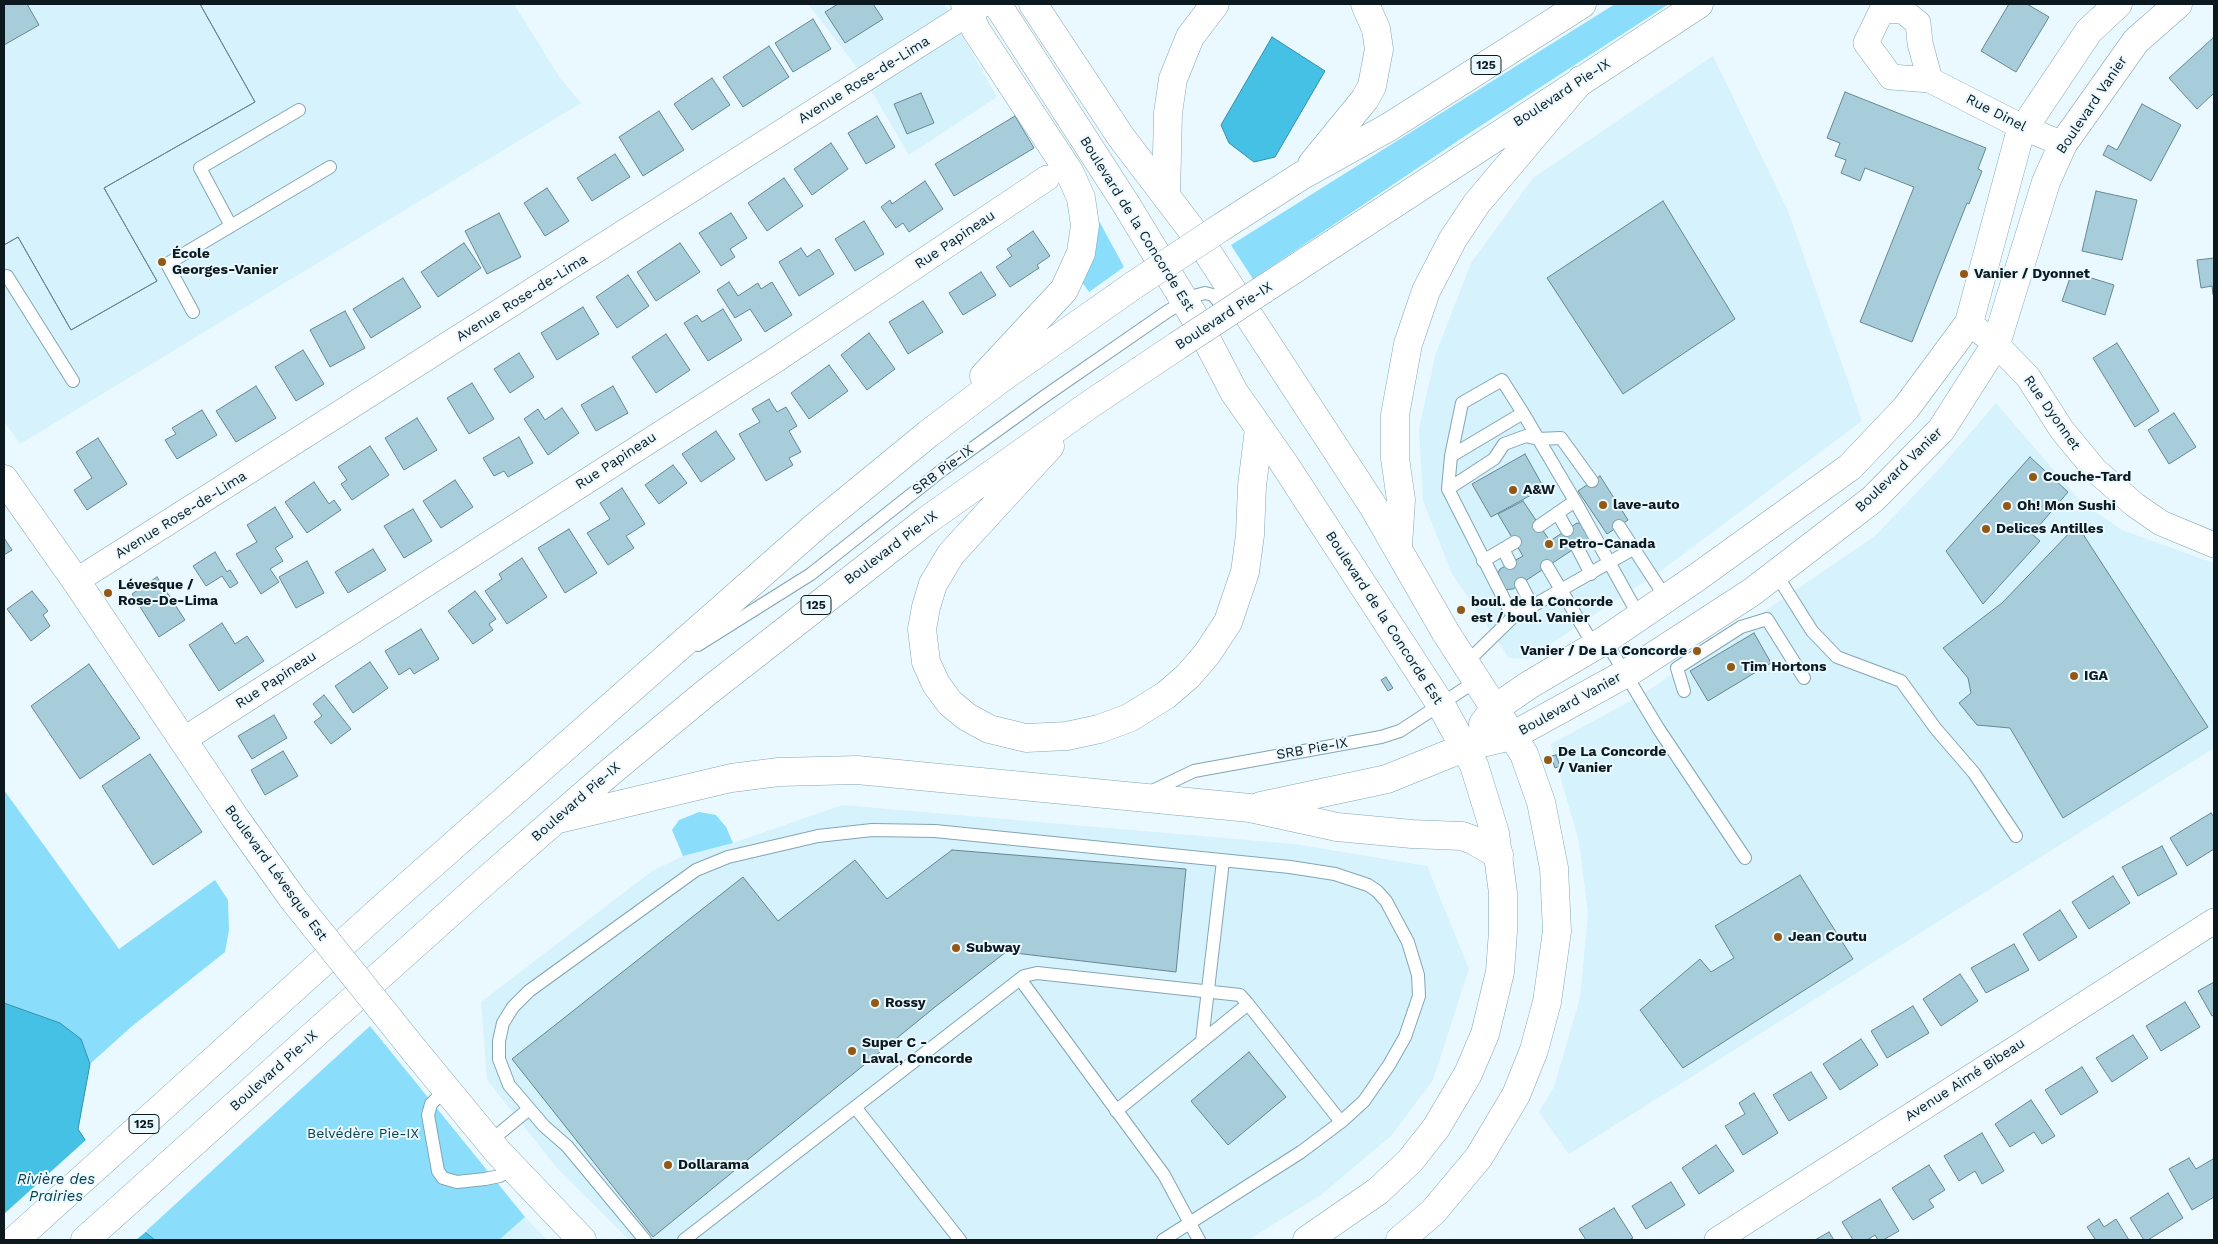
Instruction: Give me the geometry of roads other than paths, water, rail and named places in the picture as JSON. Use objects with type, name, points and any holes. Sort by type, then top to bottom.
[{"type":"main road","name":"Boulevard de la Concorde Est","points":[[997,4],[1126,204],[1185,301],[1234,392],[1442,705],[1466,747],[1480,781],[1499,855],[1504,911],[1500,972],[1487,1027],[1468,1074],[1440,1122],[1410,1161],[1378,1191],[1307,1240]]},
{"type":"main road","points":[[1033,4],[1116,130],[1166,194],[1253,321],[1398,546],[1470,673],[1528,762],[1536,783],[1545,818],[1554,868],[1556,931],[1547,1002],[1525,1073],[1493,1137],[1449,1194],[1400,1240]]},
{"type":"main road","points":[[1166,194],[1168,113],[1173,79],[1190,37],[1215,4]]},
{"type":"main road","points":[[1301,176],[1365,99],[1372,86],[1379,49],[1376,30],[1365,4]]},
{"type":"main road","name":"125","points":[[15,1240],[637,683],[817,525],[928,434],[1069,330],[1220,228],[1301,176],[1389,127],[1582,4]]},
{"type":"main road","name":"Boulevard Pie-IX","points":[[85,1240],[555,820],[670,722],[786,628],[926,521],[1089,405],[1699,4]]},
{"type":"main road","points":[[1466,747],[1494,709],[1666,598],[1850,467],[1906,408],[1969,323],[2019,137],[2089,31],[2118,4]]},
{"type":"main road","name":"Boulevard Vanier","points":[[1250,808],[1388,779],[1466,747],[1512,736],[1626,673],[1752,592],[1873,499],[1942,430],[1996,344],[2046,182],[2063,144],[2136,41],[2178,4]]},
{"type":"main road","points":[[928,434],[1061,295],[1075,271],[1085,234],[1083,206],[1074,182],[986,46],[972,7]]},
{"type":"main road","points":[[1398,546],[1401,500],[1395,451],[1397,402],[1408,344],[1426,291],[1453,239],[1477,203],[1581,80]]},
{"type":"main road","points":[[1089,405],[951,554],[933,584],[926,607],[922,629],[924,651],[936,684],[950,703],[967,717],[1001,733],[1026,738],[1052,738],[1099,729],[1129,718],[1154,704],[1178,686],[1198,665],[1228,622],[1240,590],[1250,535],[1252,486],[1259,429]]},
{"type":"main road","name":"Boulevard Lévesque Est","points":[[4,479],[293,899],[444,1090],[512,1168],[582,1240]]},
{"type":"main road","points":[[555,820],[704,783],[752,775],[808,770],[879,772],[1250,808],[1337,827],[1412,834],[1462,836],[1474,840],[1499,855]]},
{"type":"street","name":"Avenue Rose-de-Lima","points":[[76,581],[972,7]]},
{"type":"street","name":"Rue Dinel","points":[[1930,80],[2024,128],[2063,144]]},
{"type":"street","name":"Rue Papineau","points":[[183,740],[777,359],[1047,178]]},
{"type":"street","name":"Rue Dyonnet","points":[[1969,323],[1996,344],[2028,377],[2062,430],[2095,470],[2135,505],[2161,523],[2214,545]]},
{"type":"street","name":"Avenue Aimé Bibeau","points":[[1717,1240],[2214,921]]},
{"type":"lane","points":[[231,226],[200,168],[298,110]]},
{"type":"lane","points":[[193,312],[167,264],[330,167]]},
{"type":"lane","points":[[7,276],[73,381]]},
{"type":"lane","name":"SRB Pie-IX","points":[[637,683],[811,574],[886,514],[1044,396],[1185,301],[1200,293],[1209,293],[1223,307],[1253,321]]},
{"type":"lane","points":[[1513,617],[1448,489],[1451,456],[1462,403],[1502,380],[1523,412],[1639,616]]},
{"type":"lane","points":[[1451,456],[1523,412]]},
{"type":"lane","points":[[1448,489],[1494,459],[1504,444],[1526,436],[1538,439],[1561,438],[1592,482]]},
{"type":"lane","points":[[1539,526],[1575,502]]},
{"type":"lane","points":[[1558,514],[1567,530]]},
{"type":"lane","points":[[1619,526],[1666,598]]},
{"type":"lane","points":[[1483,561],[1515,542]]},
{"type":"lane","points":[[1577,547],[1591,574]]},
{"type":"lane","points":[[1503,549],[1510,564]]},
{"type":"lane","name":"SRB Pie-IX","points":[[1139,798],[1194,771],[1386,736],[1411,725],[1442,705],[1470,673],[1513,617],[1633,550]]},
{"type":"lane","points":[[1547,566],[1561,591],[1599,643],[1626,673],[1658,728],[1745,858]]},
{"type":"lane","points":[[1776,574],[1812,631],[1836,657],[1901,682],[1936,729],[1974,773],[2016,836]]},
{"type":"lane","points":[[1521,584],[1532,606]]},
{"type":"lane","points":[[1684,691],[1678,668],[1742,627],[1767,619],[1804,678]]},
{"type":"lane","points":[[645,1240],[568,1146],[544,1126],[509,1085],[499,1059],[500,1031],[513,1006],[535,987],[674,885],[710,863],[818,836],[890,829],[935,831],[1290,867],[1354,879],[1377,891],[1394,913],[1415,962],[1420,988],[1413,1018],[1398,1050],[1375,1085],[1356,1109],[1301,1152],[1163,1240]]},
{"type":"lane","points":[[1202,1041],[1223,861]]},
{"type":"lane","points":[[684,1240],[1020,979],[1038,973],[1240,995],[1340,1122]]},
{"type":"lane","points":[[1020,979],[1164,1175],[1200,1240]]},
{"type":"lane","points":[[1116,1111],[1248,1004]]},
{"type":"lane","points":[[444,1090],[431,1104],[428,1115],[438,1171],[443,1178],[457,1182],[485,1179],[500,1176],[512,1168]]},
{"type":"lane","points":[[855,1107],[960,1240]]},
{"type":"lane","points":[[489,1142],[529,1109]]},
{"type":"water","points":[[1272,37],[1325,71],[1275,157],[1254,162],[1229,143],[1221,125]]},
{"type":"water","name":"Rivière des Prairies","points":[[4,1003],[60,1023],[81,1039],[90,1064],[78,1129],[145,1232],[155,1240],[4,1240]]},
{"type":"place","name":"École Georges-Vanier","points":[[162,262]]},
{"type":"place","name":"Vanier / Dyonnet","points":[[1964,274]]},
{"type":"place","name":"Couche-Tard","points":[[2033,477]]},
{"type":"place","name":"A&W","points":[[1513,490]]},
{"type":"place","name":"lave-auto","points":[[1603,505]]},
{"type":"place","name":"Oh! Mon Sushi","points":[[2007,506]]},
{"type":"place","name":"Delices Antilles","points":[[1986,529]]},
{"type":"place","name":"Petro-Canada","points":[[1549,544]]},
{"type":"place","name":"Lévesque / Rose-De-Lima","points":[[108,593]]},
{"type":"place","name":"boul. de la Concorde est / boul. Vanier","points":[[1461,610]]},
{"type":"place","name":"Vanier / De La Concorde","points":[[1697,651]]},
{"type":"place","name":"Tim Hortons","points":[[1731,667]]},
{"type":"place","name":"IGA","points":[[2074,676]]},
{"type":"place","name":"De La Concorde / Vanier","points":[[1548,760]]},
{"type":"place","name":"Jean Coutu","points":[[1778,937]]},
{"type":"place","name":"Subway","points":[[956,948]]},
{"type":"place","name":"Rossy","points":[[875,1003]]},
{"type":"place","name":"Super C - Laval, Concorde","points":[[852,1051]]},
{"type":"place","name":"Dollarama","points":[[668,1165]]},
{"type":"park label","name":"Belvédère Pie-IX","points":[[363,1134]]}]
